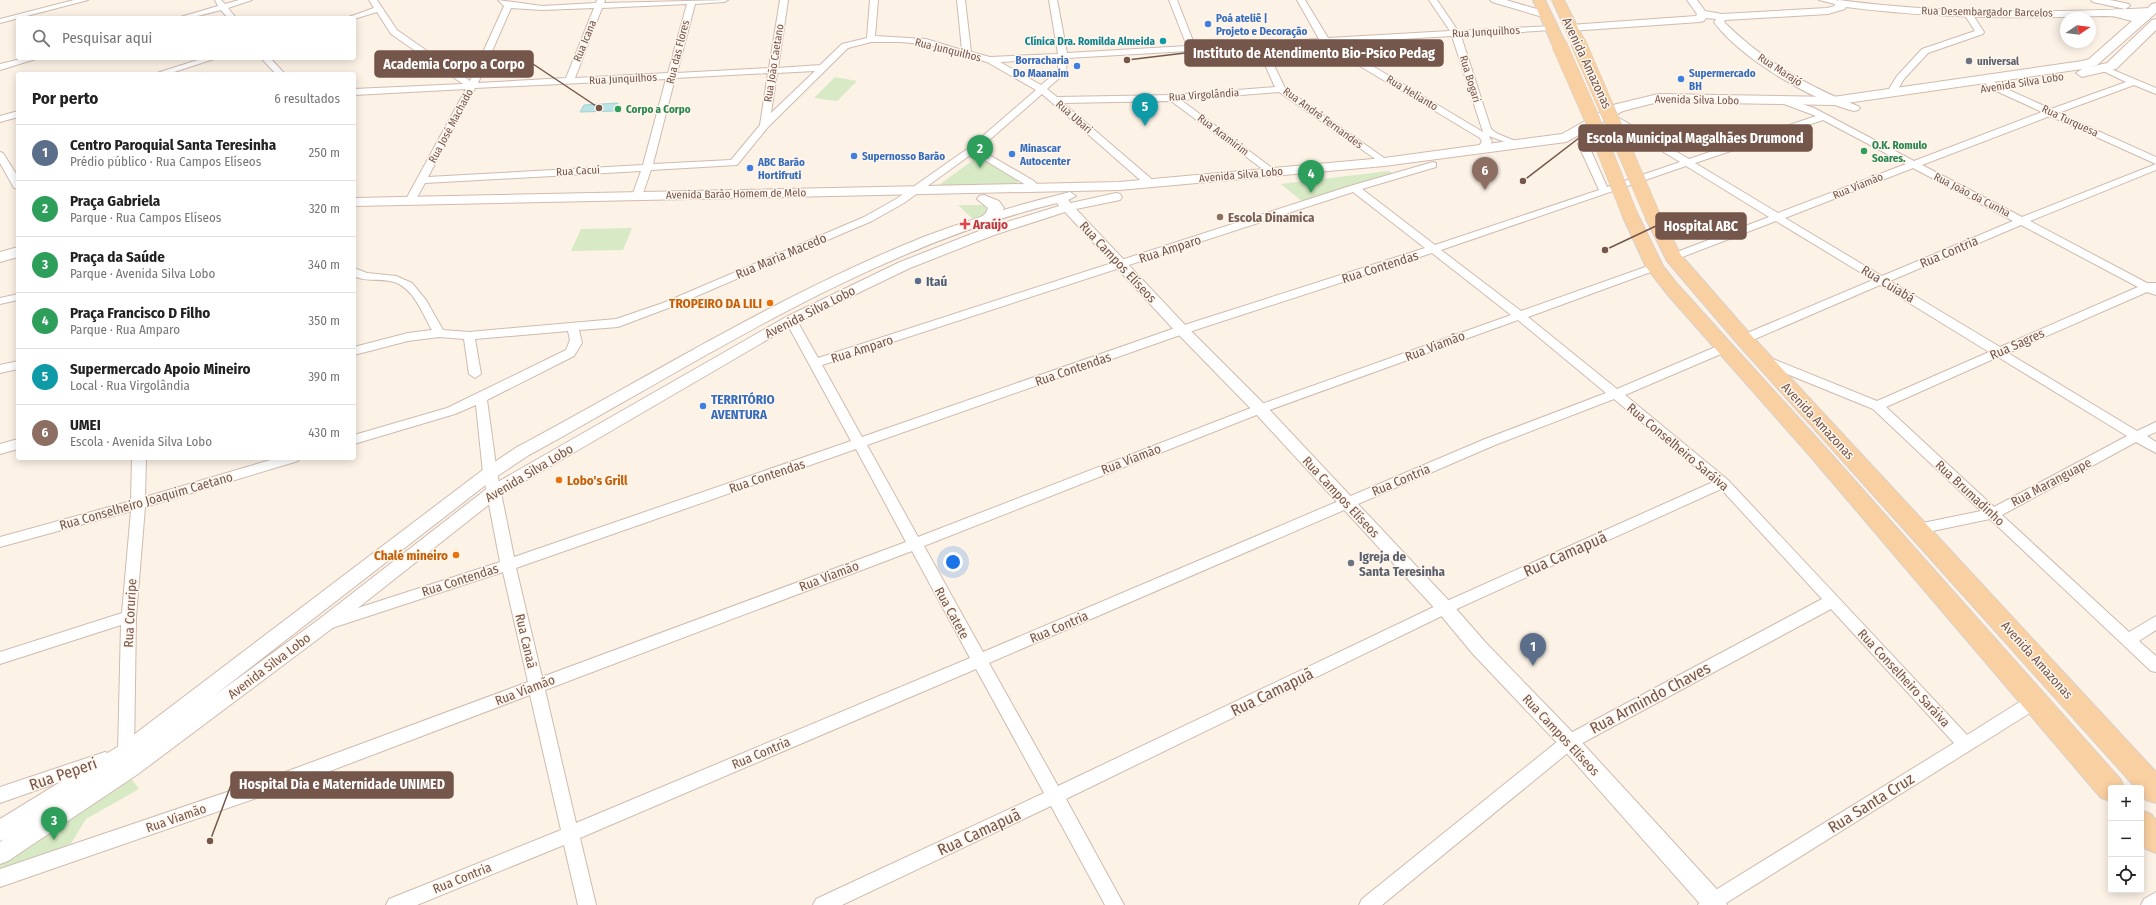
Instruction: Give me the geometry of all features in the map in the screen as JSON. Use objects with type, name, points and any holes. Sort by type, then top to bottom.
[{"type":"main road","name":"Avenida Amazonas","points":[[1539,0],[1592,119],[1630,215],[1724,348],[1817,451],[2108,785]]},
{"type":"main road","name":"Avenida Amazonas","points":[[1558,0],[1612,118],[1654,219],[1664,262],[1744,339],[2156,791]]},
{"type":"main road","points":[[2117,12],[2141,20]]},
{"type":"main road","name":"Avenida Silva Lobo","points":[[1118,192],[1384,166],[1481,149],[1566,138],[1618,108],[1643,100],[1674,98],[1781,102],[1833,101],[1898,88],[1985,79],[2084,65],[2093,62],[2141,20],[2155,13]]},
{"type":"main road","name":"Avenida Silva Lobo","points":[[1064,203],[1151,184],[1272,173],[1384,166],[1433,165],[1582,144],[1619,121],[1650,107],[1662,105],[1817,114],[1997,88],[2104,69],[2111,66],[2155,13]]},
{"type":"main road","points":[[1009,199],[1035,188]]},
{"type":"main road","name":"Avenida Barão Homem de Melo","points":[[356,202],[1035,188],[1118,192]]},
{"type":"main road","points":[[984,199],[994,204],[996,208],[993,216],[987,219]]},
{"type":"main road","name":"Avenida Barão Homem de Melo","points":[[356,211],[406,208],[626,203],[984,199],[1009,199],[1064,203]]},
{"type":"main road","points":[[0,248],[16,244]]},
{"type":"main road","points":[[0,256],[16,252]]},
{"type":"main road","points":[[2144,826],[2156,840]]},
{"type":"street","points":[[20,16],[84,0]]},
{"type":"street","points":[[217,0],[230,16]]},
{"type":"street","points":[[189,16],[248,0]]},
{"type":"street","points":[[373,0],[394,32],[472,86]]},
{"type":"street","points":[[600,3],[614,0]]},
{"type":"street","points":[[505,2],[542,8],[600,3],[724,0]]},
{"type":"street","name":"Rua João Caetano","points":[[764,125],[784,0]]},
{"type":"street","points":[[871,39],[874,0]]},
{"type":"street","points":[[961,0],[967,54]]},
{"type":"street","name":"Rua Maria Macedo","points":[[356,350],[408,337],[439,332],[469,336],[618,323],[667,305],[868,219],[917,190],[973,149],[1062,72],[1063,55],[1053,0]]},
{"type":"street","points":[[1173,0],[1192,49]]},
{"type":"street","name":"Rua Helianto","points":[[1301,0],[1325,41],[1484,136],[1487,142],[1481,149]]},
{"type":"street","name":"Rua Bogari","points":[[1433,0],[1456,34],[1487,130],[1495,136],[1518,144]]},
{"type":"street","points":[[1495,0],[1546,15]]},
{"type":"street","name":"Rua Marajó","points":[[1692,0],[1701,16],[1773,75],[1794,90],[1794,94],[1781,102]]},
{"type":"street","name":"Rua Desembargador Barcelos","points":[[1823,0],[1907,11],[1968,14],[2117,12],[2155,13]]},
{"type":"street","name":"Rua das Flores","points":[[637,196],[647,167],[691,1]]},
{"type":"street","points":[[2100,1],[2117,12]]},
{"type":"street","points":[[2100,1],[2155,13]]},
{"type":"street","name":"Rua José Machado","points":[[410,201],[472,86],[505,2]]},
{"type":"street","points":[[1570,28],[1701,16],[1722,17],[1828,11],[1841,7],[1837,2]]},
{"type":"street","name":"Rua Icana","points":[[569,82],[600,3]]},
{"type":"street","points":[[356,16],[379,9]]},
{"type":"street","points":[[1898,88],[1914,62],[1925,51],[1980,32],[1968,14]]},
{"type":"street","points":[[0,21],[16,17]]},
{"type":"street","name":"Rua Marajó","points":[[1722,17],[1719,22],[1729,33],[1753,52],[1819,95],[1854,108]]},
{"type":"street","name":"Rua Junquilhos","points":[[356,92],[821,68],[845,46],[871,39],[900,39],[926,42],[990,60],[1551,28]]},
{"type":"street","name":"Rua André Fernandes","points":[[1260,45],[1282,90],[1384,166]]},
{"type":"street","points":[[1753,52],[1773,75]]},
{"type":"street","points":[[0,68],[28,60]]},
{"type":"street","points":[[165,72],[206,60]]},
{"type":"street","points":[[267,60],[279,72]]},
{"type":"street","name":"Rua Ubari","points":[[990,60],[1042,90],[1151,184]]},
{"type":"street","points":[[764,125],[821,68]]},
{"type":"street","points":[[2104,69],[2156,91]]},
{"type":"street","name":"Rua Turquesa","points":[[1985,79],[1997,88],[2156,161]]},
{"type":"street","name":"Rua Viamão","points":[[0,878],[280,782],[914,544],[1260,409],[1664,262],[1913,164],[2049,112],[2134,82]]},
{"type":"street","name":"Rua Virgolândia","points":[[1054,100],[1173,98],[1282,90]]},
{"type":"street","name":"Rua Aramirim","points":[[1173,98],[1272,173]]},
{"type":"street","name":"Rua João da Cunha","points":[[1781,102],[1817,114],[2153,287]]},
{"type":"street","name":"Rua Contendas","points":[[324,625],[508,565],[860,444],[1182,330],[1434,249],[1686,163],[1817,114]]},
{"type":"street","points":[[0,119],[16,115]]},
{"type":"street","points":[[1461,122],[1484,121]]},
{"type":"street","name":"Rua Cuiabá","points":[[1619,121],[2156,448]]},
{"type":"street","name":"Rua Cacuí","points":[[422,180],[734,162],[764,125]]},
{"type":"street","points":[[1582,144],[1604,190]]},
{"type":"street","points":[[973,149],[1030,182],[1035,188]]},
{"type":"street","points":[[0,154],[16,182]]},
{"type":"street","name":"Rua Amparo","points":[[817,364],[1354,188],[1433,165]]},
{"type":"street","name":"Rua Contria","points":[[1744,339],[2022,220],[2156,167]]},
{"type":"street","name":"Rua Conselheiro Saráiva","points":[[1354,188],[1518,315],[1723,483],[1966,745]]},
{"type":"street","name":"Rua Campos Elíseos","points":[[1064,203],[1182,330],[1260,409],[1347,504],[1446,608],[1479,648],[1569,742],[1712,904]]},
{"type":"street","name":"Avenida Silva Lobo","points":[[0,831],[128,760],[324,625],[492,482],[523,451],[784,307],[893,255],[987,219],[1064,203]]},
{"type":"street","name":"Avenida Silva Lobo","points":[[0,854],[128,760],[492,482],[791,320],[912,262],[1064,203]]},
{"type":"street","points":[[356,275],[394,279],[414,290],[439,332]]},
{"type":"street","name":"Rua Sagres","points":[[1877,406],[1999,352],[2153,287]]},
{"type":"street","points":[[0,301],[16,297]]},
{"type":"street","name":"Rua Catete","points":[[791,320],[817,364],[978,661],[1115,905]]},
{"type":"street","points":[[356,439],[451,411],[481,398],[570,353],[577,346],[577,340],[572,327]]},
{"type":"street","points":[[469,336],[475,374]]},
{"type":"street","name":"Rua Contria","points":[[395,905],[570,834],[1490,442],[1616,394],[1724,348]]},
{"type":"street","name":"Rua Brumadinho","points":[[1760,358],[1877,406],[2156,666]]},
{"type":"street","points":[[0,369],[16,365]]},
{"type":"street","name":"Rua Canaã","points":[[481,398],[492,482],[508,565],[587,905]]},
{"type":"street","name":"Rua Maranguape","points":[[1918,529],[1992,514],[2156,426]]},
{"type":"street","points":[[0,449],[16,445]]},
{"type":"street","name":"Rua Coruripe","points":[[128,760],[129,617],[138,504],[139,460]]},
{"type":"street","name":"Rua Conselheiro Joaquim Caetano","points":[[0,542],[138,504],[285,460]]},
{"type":"street","name":"Rua Camapuã","points":[[822,905],[1055,796],[1446,608],[1723,483]]},
{"type":"street","name":"Rua Armindo Chaves","points":[[1368,905],[1569,742],[1832,601]]},
{"type":"street","points":[[0,658],[129,617]]},
{"type":"street","points":[[2128,640],[2156,622]]},
{"type":"street","name":"Rua Santa Cruz","points":[[1712,904],[2035,701]]},
{"type":"street","name":"Rua Peperi","points":[[0,795],[128,760]]},
{"type":"street","points":[[2150,905],[2156,900]]},
{"type":"green space","points":[[835,77],[857,81],[837,101],[814,98]]},
{"type":"green space","points":[[979,156],[1019,180],[1015,185],[936,187]]},
{"type":"green space","points":[[1389,171],[1392,173],[1303,202],[1281,184]]},
{"type":"green space","points":[[958,205],[983,205],[989,207],[988,214],[973,219]]},
{"type":"green space","points":[[632,228],[623,250],[571,251],[581,229]]},
{"type":"green space","points":[[131,778],[139,789],[86,819],[61,860],[0,875],[0,861]]},
{"type":"water","points":[[618,103],[615,111],[580,112],[584,105]]},
{"type":"place","name":"Poá ateliê | Projeto e Decoração","points":[[1208,24]]},
{"type":"place","name":"Clínica Dra. Romilda Almeida","points":[[1163,41]]},
{"type":"place","name":"Instituto de Atendimento Bio-Psico Pedag","points":[[1127,60]]},
{"type":"place","name":"universal","points":[[1969,61]]},
{"type":"place","name":"Borracharia Do Maanaim","points":[[1077,66]]},
{"type":"place","name":"Supermercado BH","points":[[1681,79]]},
{"type":"place","name":"Academia Corpo a Corpo","points":[[599,108]]},
{"type":"place","name":"Corpo a Corpo","points":[[618,109]]},
{"type":"place","name":"Supermercado Apoio Mineiro","points":[[1145,126]]},
{"type":"place","name":"O.K. Romulo Soares.","points":[[1864,151]]},
{"type":"place","name":"Minascar Autocenter","points":[[1012,154]]},
{"type":"place","name":"Supernosso Barão","points":[[854,156]]},
{"type":"place","name":"ABC Barão Hortifruti","points":[[750,168]]},
{"type":"place","name":"Praça Gabriela","points":[[980,168]]},
{"type":"place","name":"Escola Municipal Magalhães Drumond","points":[[1523,181]]},
{"type":"place","name":"UMEI","points":[[1485,190]]},
{"type":"place","name":"Praça Francisco D Filho","points":[[1311,193]]},
{"type":"place","name":"Escola Dinamica","points":[[1220,217]]},
{"type":"place","name":"Araújo","points":[[965,224]]},
{"type":"place","name":"Hospital ABC","points":[[1605,250]]},
{"type":"place","name":"Itaú","points":[[918,281]]},
{"type":"place","name":"TROPEIRO DA LILI","points":[[770,303]]},
{"type":"place","name":"TERRITÓRIO AVENTURA","points":[[703,406]]},
{"type":"place","name":"Lobo's Grill","points":[[559,480]]},
{"type":"place","name":"Chalé mineiro","points":[[456,555]]},
{"type":"place","name":"Igreja de Santa Teresinha","points":[[1351,563]]},
{"type":"place","name":"Centro Paroquial Santa Teresinha","points":[[1533,666]]},
{"type":"place","name":"Praça da Saúde","points":[[54,840]]},
{"type":"place","name":"Hospital Dia e Maternidade UNIMED","points":[[210,841]]}]
